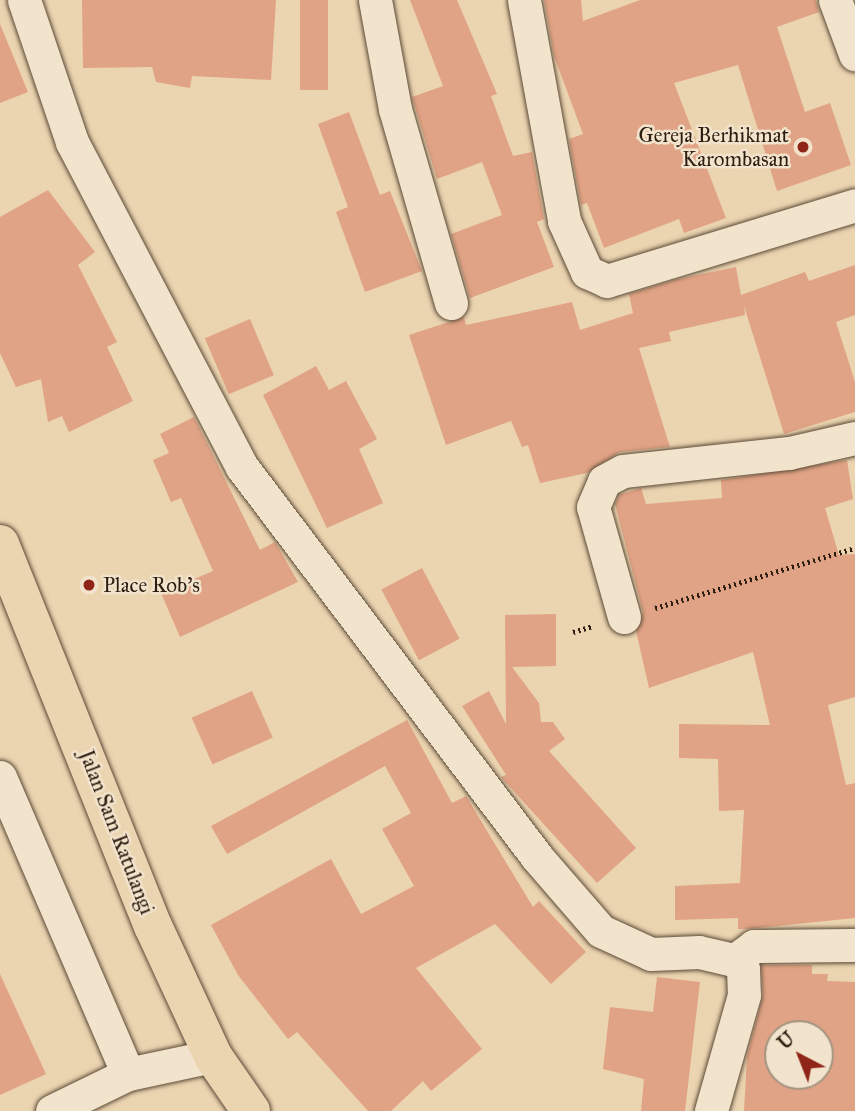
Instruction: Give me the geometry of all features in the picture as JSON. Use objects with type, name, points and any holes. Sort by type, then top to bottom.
[{"type":"highway","name":"Jalan Sam Ratulangi","points":[[0,544],[153,926],[213,1056],[251,1111]]},
{"type":"street","points":[[24,0],[72,142],[242,467],[536,856],[601,931],[651,954],[699,952],[735,960],[747,976],[711,1111]]},
{"type":"street","points":[[375,0],[395,109],[451,303]]},
{"type":"street","points":[[524,0],[564,221],[587,272],[607,281],[855,205]]},
{"type":"street","points":[[835,0],[855,54]]},
{"type":"street","points":[[624,617],[593,507],[604,481],[623,471],[789,453],[855,438]]},
{"type":"street","points":[[0,777],[128,1074]]},
{"type":"street","points":[[735,960],[754,946],[855,945]]},
{"type":"street","points":[[52,1111],[128,1074],[213,1056]]},
{"type":"path","points":[[573,632],[855,548]]},
{"type":"building","points":[[82,0],[276,0],[271,80],[192,76],[190,88],[156,82],[152,67],[83,68]]},
{"type":"building","points":[[300,0],[328,0],[328,90],[300,90]]},
{"type":"building","points":[[410,0],[457,0],[497,94],[491,96],[513,156],[532,152],[544,219],[537,222],[554,267],[470,298],[451,234],[502,215],[482,162],[437,179],[412,97],[443,86]]},
{"type":"building","points":[[544,0],[581,0],[583,21],[640,0],[816,0],[819,12],[777,27],[805,112],[830,103],[851,165],[777,191],[738,65],[674,83],[726,218],[684,233],[679,219],[604,248],[587,203],[581,205],[569,139],[583,134],[554,56]]},
{"type":"building","points":[[0,24],[28,92],[0,103]]},
{"type":"building","points":[[349,112],[380,195],[390,191],[422,271],[365,292],[336,212],[348,207],[318,124]]},
{"type":"building","points":[[48,190],[95,252],[78,265],[117,342],[107,347],[133,401],[69,432],[62,416],[48,422],[41,379],[16,387],[0,353],[0,217]]},
{"type":"building","points":[[855,265],[855,315],[836,322],[855,382],[855,412],[784,434],[744,306],[745,315],[669,332],[671,341],[639,348],[670,447],[620,452],[587,473],[540,483],[528,445],[522,447],[511,421],[446,445],[409,335],[464,317],[466,325],[572,302],[580,330],[633,313],[629,294],[678,279],[736,267],[741,295],[805,272],[809,281]]},
{"type":"building","points":[[250,319],[274,375],[229,394],[205,338]]},
{"type":"building","points":[[316,366],[329,390],[346,381],[377,439],[359,449],[383,503],[327,528],[263,395]]},
{"type":"building","points":[[194,417],[260,550],[275,542],[298,582],[180,637],[161,593],[213,571],[181,498],[171,502],[153,460],[169,453],[160,434]]},
{"type":"building","points":[[847,460],[853,499],[825,508],[839,555],[855,554],[855,697],[828,705],[846,785],[855,783],[855,918],[746,929],[738,929],[738,918],[675,920],[675,886],[740,883],[744,810],[719,811],[718,759],[679,758],[679,724],[770,725],[753,652],[649,688],[636,631],[643,612],[615,504],[619,495],[641,488],[646,504],[722,498],[721,480]]},
{"type":"building","points":[[422,568],[460,639],[419,660],[381,590]]},
{"type":"building","points":[[556,614],[556,666],[512,667],[539,703],[541,722],[553,722],[565,739],[549,751],[636,848],[597,883],[501,777],[506,775],[462,706],[489,691],[506,724],[505,615]]},
{"type":"building","points":[[252,691],[273,738],[212,764],[192,718]]},
{"type":"building","points":[[407,720],[452,803],[466,796],[533,907],[539,901],[586,952],[551,984],[495,924],[416,968],[482,1049],[431,1091],[423,1081],[391,1111],[368,1111],[297,1032],[288,1039],[238,975],[211,925],[331,859],[361,914],[414,886],[382,829],[411,813],[385,766],[227,854],[211,826]]},
{"type":"building","points":[[761,965],[812,965],[812,974],[828,974],[827,981],[855,982],[855,1111],[744,1111],[747,1056],[763,995]]},
{"type":"building","points":[[0,974],[46,1074],[0,1095]]},
{"type":"building","points":[[657,977],[700,982],[685,1111],[641,1111],[644,1079],[603,1069],[610,1007],[653,1012]]},
{"type":"place","name":"Gereja Berhikmat Karombasan","points":[[803,147]]},
{"type":"place","name":"Place Rob's","points":[[89,585]]}]
